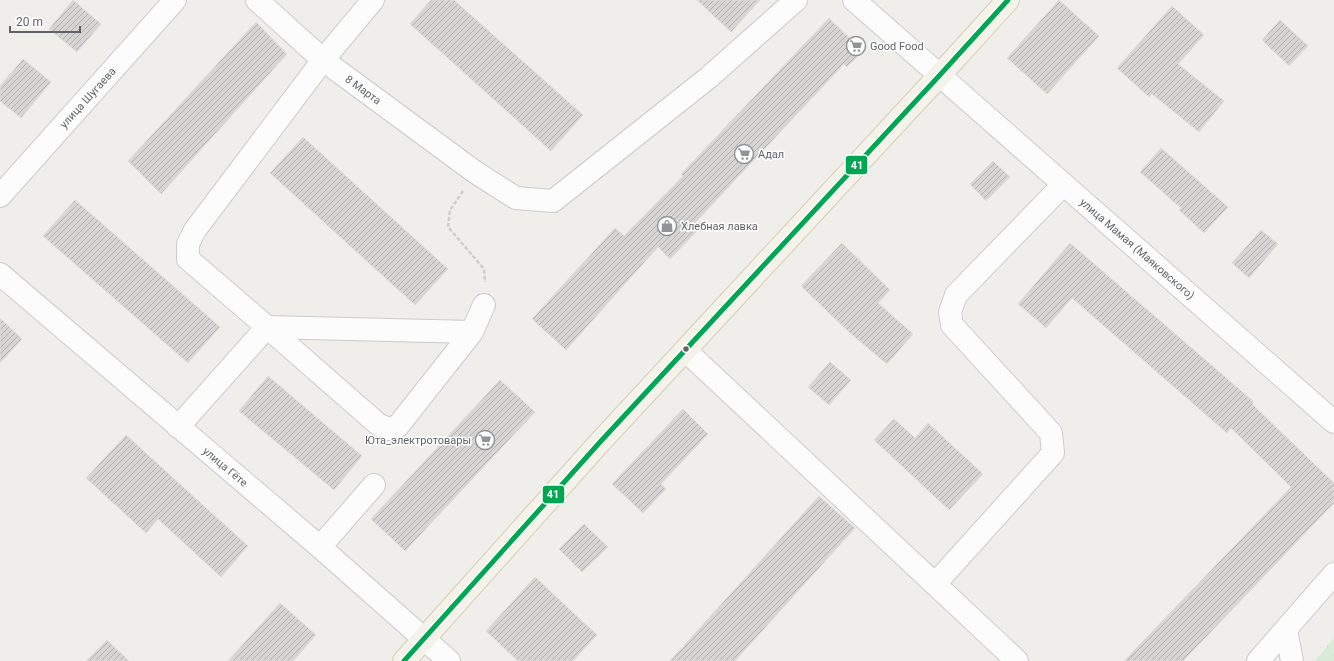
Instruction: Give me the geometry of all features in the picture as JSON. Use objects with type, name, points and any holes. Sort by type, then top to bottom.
[{"type":"main road","points":[[404,661],[601,441],[940,76],[1008,0]]},
{"type":"street","name":"улица Шугаева","points":[[0,196],[175,0]]},
{"type":"street","name":"8 Марта","points":[[257,0],[323,60],[475,172],[516,198],[553,201],[708,78],[796,0]]},
{"type":"street","points":[[373,0],[323,60],[195,230],[188,244],[188,259],[379,425],[389,429],[398,426],[472,332],[484,305]]},
{"type":"street","name":"улица Мамая (Маяковского)","points":[[854,0],[1334,422]]},
{"type":"street","points":[[935,584],[1053,453],[1051,433],[952,325],[950,312],[956,295],[1063,184]]},
{"type":"street","name":"улица Гёте","points":[[0,274],[425,638],[449,661]]},
{"type":"street","points":[[178,427],[267,327],[472,332]]},
{"type":"street","points":[[686,350],[1017,661]]},
{"type":"street","points":[[320,548],[374,485]]},
{"type":"street","points":[[1258,661],[1334,574]]},
{"type":"street","points":[[1286,630],[1292,661]]},
{"type":"path","points":[[475,172],[450,210],[448,227],[484,269],[484,305]]},
{"type":"green space","points":[[1334,638],[1334,661],[1315,661]]},
{"type":"building","points":[[73,0],[101,24],[77,52],[49,29]]},
{"type":"building","points":[[431,0],[454,0],[583,115],[551,151],[410,24]]},
{"type":"building","points":[[697,0],[760,0],[731,32]]},
{"type":"building","points":[[1059,0],[1099,36],[1047,94],[1007,58]]},
{"type":"building","points":[[1172,6],[1204,35],[1178,64],[1224,101],[1199,132],[1152,94],[1149,97],[1117,68]]},
{"type":"building","points":[[829,18],[863,51],[847,67],[844,64],[694,224],[699,229],[670,259],[658,247],[566,350],[532,319],[615,228],[624,236],[683,176],[681,174]]},
{"type":"building","points":[[1280,20],[1308,46],[1289,66],[1262,40]]},
{"type":"building","points":[[256,22],[287,54],[161,194],[128,161]]},
{"type":"building","points":[[23,59],[51,82],[21,118],[0,101],[0,86]]},
{"type":"building","points":[[303,137],[448,269],[415,305],[270,173]]},
{"type":"building","points":[[1161,148],[1228,207],[1204,233],[1179,210],[1181,208],[1140,172]]},
{"type":"building","points":[[993,161],[1010,177],[986,201],[970,184]]},
{"type":"building","points":[[75,200],[220,327],[188,363],[43,236]]},
{"type":"building","points":[[1261,230],[1278,244],[1249,278],[1232,263]]},
{"type":"building","points":[[842,243],[890,290],[878,303],[913,334],[887,364],[850,333],[801,286]]},
{"type":"building","points":[[1070,243],[1254,402],[1252,404],[1334,483],[1334,503],[1183,661],[1124,661],[1291,487],[1231,428],[1227,433],[1072,298],[1046,328],[1018,304]]},
{"type":"building","points":[[0,318],[22,339],[0,363]]},
{"type":"building","points":[[830,362],[851,380],[829,405],[808,387]]},
{"type":"building","points":[[268,376],[362,456],[334,490],[239,411]]},
{"type":"building","points":[[500,380],[535,412],[405,551],[371,519]]},
{"type":"building","points":[[683,409],[708,434],[661,484],[666,489],[643,513],[612,484]]},
{"type":"building","points":[[894,419],[915,438],[928,423],[983,474],[949,510],[874,440]]},
{"type":"building","points":[[126,435],[248,546],[221,577],[158,519],[146,533],[86,478]]},
{"type":"building","points":[[819,496],[855,528],[735,661],[670,661]]},
{"type":"building","points":[[584,524],[608,547],[582,572],[559,549]]},
{"type":"building","points":[[535,577],[597,635],[573,661],[518,661],[486,631]]},
{"type":"building","points":[[280,603],[316,635],[293,661],[228,661]]},
{"type":"building","points":[[107,640],[129,661],[86,661]]},
{"type":"transit line","name":"41","points":[[404,661],[601,441],[1008,0]]},
{"type":"place","name":"Good Food","points":[[856,46]]},
{"type":"place","name":"Адал","points":[[744,154]]},
{"type":"place","name":"Хлебная лавка","points":[[667,226]]},
{"type":"place","name":"Юта_электротовары","points":[[485,440]]}]
